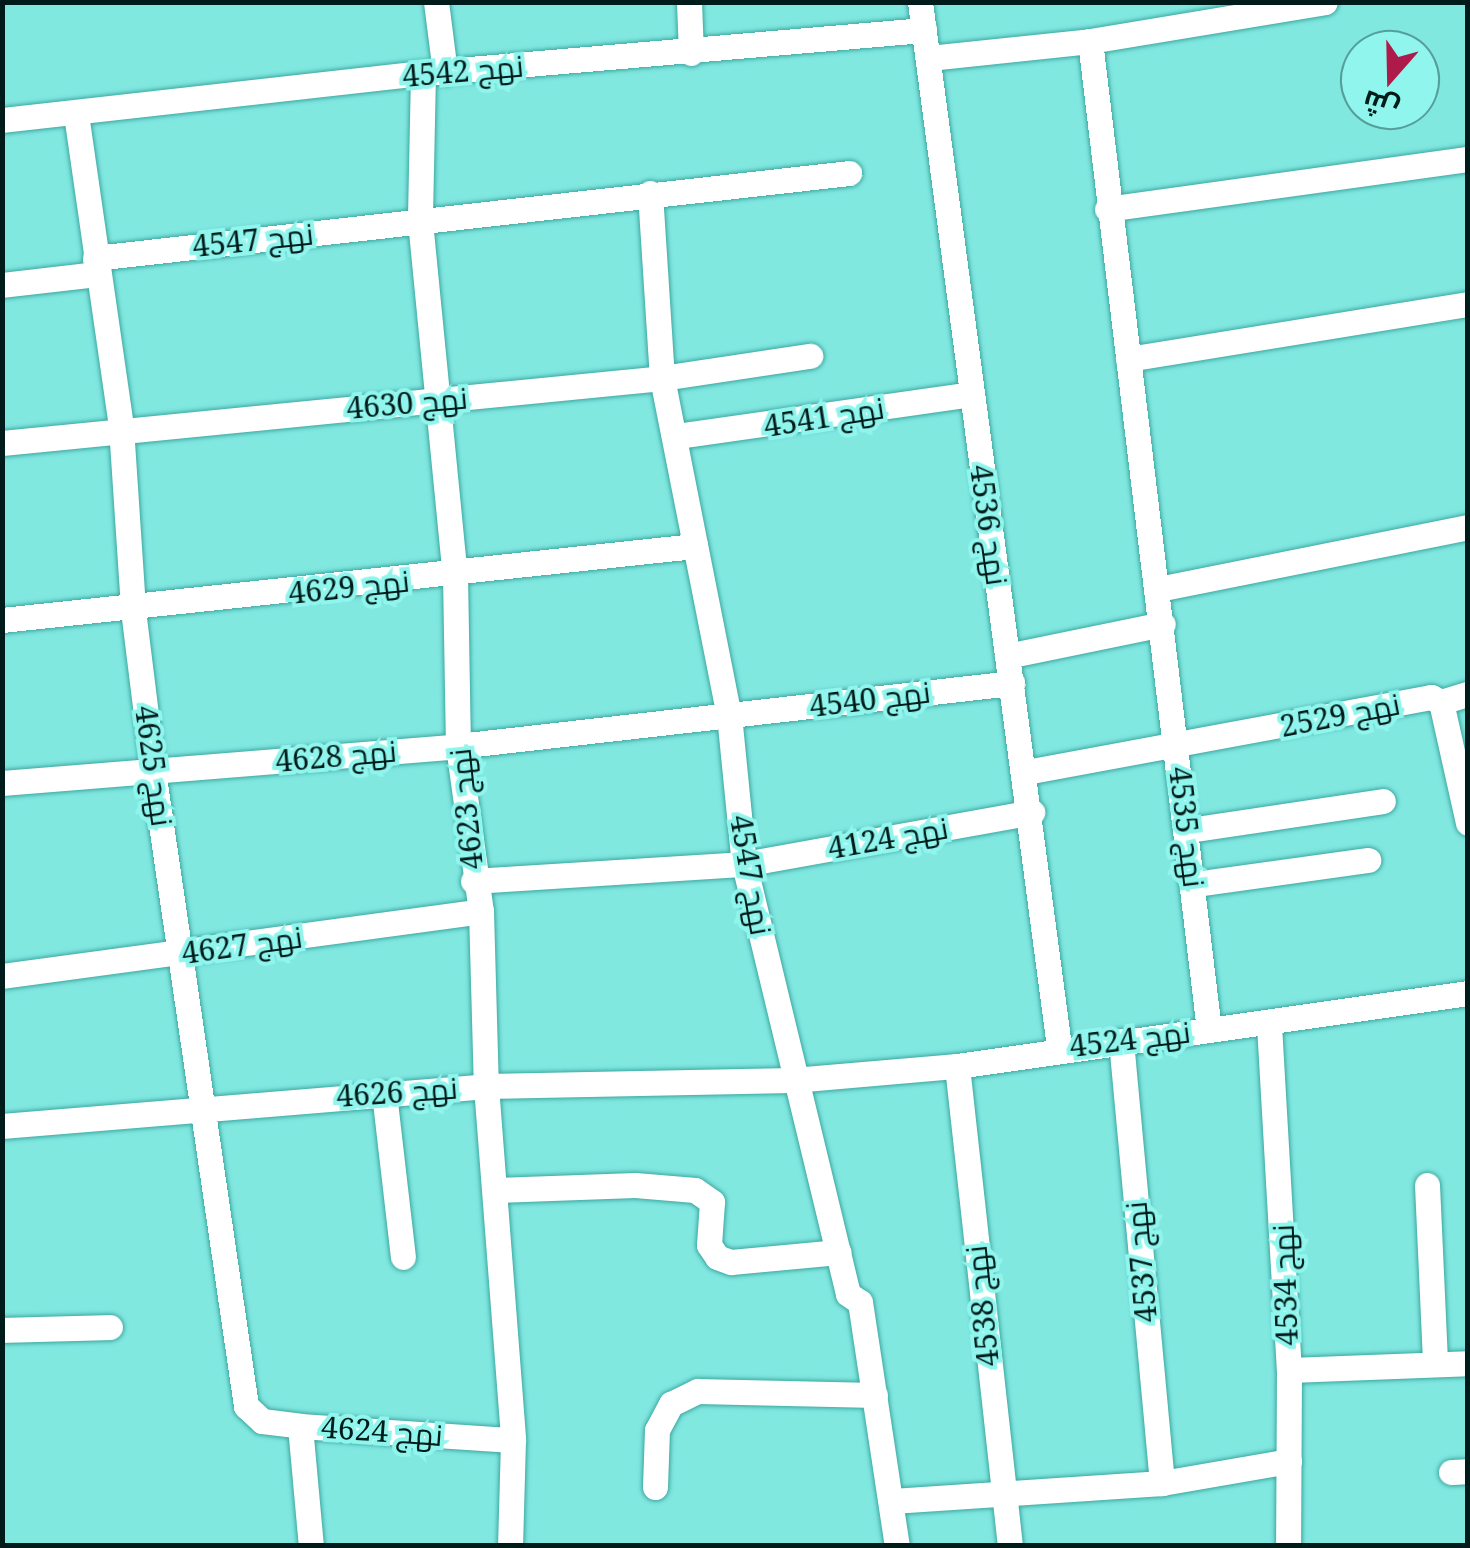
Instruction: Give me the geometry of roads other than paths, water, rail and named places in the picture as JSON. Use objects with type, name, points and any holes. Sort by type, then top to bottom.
[{"type":"street","name":"نهج 4623","points":[[436,2],[434,72],[420,221],[456,576],[458,746],[480,911],[486,1086],[513,1440],[510,1546]]},
{"type":"street","points":[[689,2],[691,53]]},
{"type":"street","name":"نهج 4536","points":[[920,2],[1007,656],[1032,812],[1060,1047]]},
{"type":"street","points":[[929,58],[1090,41],[1325,2]]},
{"type":"street","name":"نهج 4542","points":[[2,120],[434,72],[691,53],[924,30]]},
{"type":"street","name":"نهج 4535","points":[[1090,41],[1107,209],[1190,830],[1209,1030]]},
{"type":"street","name":"نهج 4625","points":[[76,114],[121,427],[133,610],[153,770],[184,953],[251,1416]]},
{"type":"street","points":[[1107,209],[1468,159]]},
{"type":"street","name":"نهج 4547","points":[[2,285],[96,266],[420,221],[650,192],[849,173]]},
{"type":"street","name":"نهج 4547","points":[[650,192],[662,378],[729,715],[744,864],[793,1080],[848,1294],[860,1302],[897,1546]]},
{"type":"street","points":[[1128,359],[1468,304]]},
{"type":"street","name":"نهج 4630","points":[[2,442],[121,427],[662,378],[810,356]]},
{"type":"street","name":"نهج 4541","points":[[676,436],[971,394]]},
{"type":"street","points":[[1158,588],[1468,526]]},
{"type":"street","name":"نهج 4629","points":[[2,620],[456,576],[695,546]]},
{"type":"street","points":[[1007,656],[1163,624]]},
{"type":"street","name":"نهج 4540","points":[[729,715],[1012,683]]},
{"type":"street","points":[[1440,702],[1468,694]]},
{"type":"street","name":"نهج 2529","points":[[1026,772],[1177,748],[1431,698],[1440,702],[1468,823]]},
{"type":"street","name":"نهج 4628","points":[[2,783],[458,746],[729,715]]},
{"type":"street","points":[[1190,830],[1383,801]]},
{"type":"street","name":"نهج 4124","points":[[473,881],[744,864],[1032,812]]},
{"type":"street","points":[[1195,884],[1368,860]]},
{"type":"street","name":"نهج 4627","points":[[2,976],[480,911]]},
{"type":"street","name":"نهج 4524","points":[[793,1080],[957,1066],[1060,1047],[1269,1024],[1468,992]]},
{"type":"street","name":"نهج 4534","points":[[1269,1024],[1289,1370],[1288,1546]]},
{"type":"street","name":"نهج 4537","points":[[1120,1041],[1162,1482]]},
{"type":"street","name":"نهج 4538","points":[[957,1066],[1010,1546]]},
{"type":"street","name":"نهج 4626","points":[[2,1126],[206,1106],[486,1086],[793,1080]]},
{"type":"street","points":[[384,1092],[403,1257]]},
{"type":"street","points":[[496,1190],[635,1184],[695,1190],[712,1202],[709,1245],[717,1257],[731,1262],[840,1252]]},
{"type":"street","points":[[1427,1185],[1434,1364]]},
{"type":"street","points":[[2,1330],[110,1328]]},
{"type":"street","points":[[1289,1370],[1468,1362]]},
{"type":"street","points":[[656,1487],[657,1430],[671,1404],[698,1392],[876,1395]]},
{"type":"street","name":"نهج 4624","points":[[251,1416],[300,1426],[513,1440]]},
{"type":"street","points":[[300,1426],[311,1546]]},
{"type":"street","points":[[892,1502],[1002,1490],[1162,1482],[1288,1460]]}]
